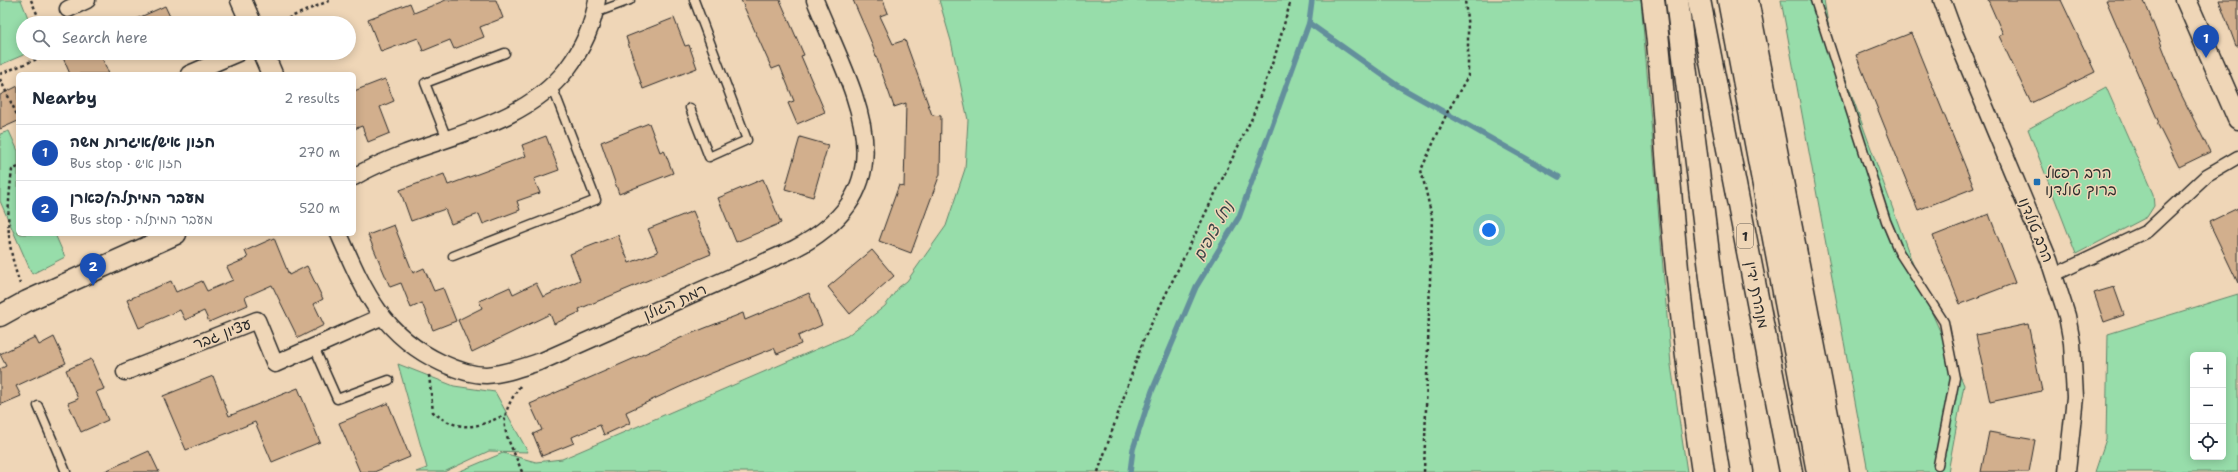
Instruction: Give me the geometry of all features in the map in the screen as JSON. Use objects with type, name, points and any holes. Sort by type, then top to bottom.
[{"type":"highway","points":[[1654,0],[1660,47],[1670,190],[1685,339],[1703,472]]},
{"type":"highway","points":[[1677,0],[1712,286],[1742,472]]},
{"type":"highway","name":"מנהרת ידין","points":[[1699,0],[1791,472]]},
{"type":"highway","name":"מנהרת ידין","points":[[1729,0],[1818,472]]},
{"type":"highway","points":[[1747,0],[1838,472]]},
{"type":"street","points":[[68,9],[87,0]]},
{"type":"street","points":[[241,0],[248,16]]},
{"type":"street","name":"רמת הגולן","points":[[340,236],[356,274],[381,317],[406,340],[429,357],[451,367],[484,375],[503,373],[542,361],[794,249],[816,238],[844,212],[856,195],[865,161],[865,139],[857,103],[815,0]]},
{"type":"street","name":"הרב טולדנו","points":[[1942,0],[2054,275],[2067,316],[2075,370],[2073,425],[2067,472]]},
{"type":"street","points":[[2186,0],[2238,119]]},
{"type":"street","points":[[356,176],[380,163],[514,114],[534,101],[552,86],[573,61],[586,40],[596,7]]},
{"type":"street","points":[[194,72],[222,60]]},
{"type":"street","points":[[266,60],[271,72]]},
{"type":"street","points":[[2054,275],[2148,231],[2207,175],[2238,157]]},
{"type":"street","points":[[356,164],[380,163]]},
{"type":"street","points":[[0,316],[27,301],[172,236]]},
{"type":"street","points":[[0,306],[27,301]]},
{"type":"street","name":"עציון גבר","points":[[125,372],[257,320],[275,364],[381,317]]},
{"type":"lane","points":[[596,7],[630,0]]},
{"type":"lane","points":[[690,108],[709,157],[747,140],[694,0]]},
{"type":"lane","points":[[1815,0],[1886,221],[1899,252],[1944,322],[1955,378],[1938,465]]},
{"type":"lane","points":[[446,139],[425,83],[505,53]]},
{"type":"lane","points":[[453,256],[596,200],[552,86]]},
{"type":"lane","points":[[314,347],[338,399],[389,380]]},
{"type":"lane","points":[[38,406],[66,472]]},
{"type":"path","points":[[31,0],[38,16]]},
{"type":"path","points":[[293,16],[331,0]]},
{"type":"path","points":[[1098,472],[1143,341],[1252,118],[1275,56],[1291,0]]},
{"type":"path","points":[[1424,472],[1432,217],[1421,170],[1447,113],[1468,76],[1468,29],[1465,0]]},
{"type":"path","points":[[0,74],[35,60]]},
{"type":"path","points":[[0,79],[16,113]]},
{"type":"path","points":[[16,168],[12,170],[8,226],[11,258],[27,301]]},
{"type":"path","points":[[429,357],[430,392],[433,412],[445,422],[462,426],[489,423],[504,415]]},
{"type":"path","points":[[519,369],[520,385],[504,415],[505,433],[522,472]]},
{"type":"green space","points":[[0,0],[21,0],[27,16],[16,16],[16,58],[0,65]]},
{"type":"green space","points":[[939,0],[1641,0],[1671,365],[1687,472],[458,472],[503,453],[536,462],[562,459],[847,336],[885,306],[899,287],[907,281],[946,226],[965,169],[968,120],[951,41]]},
{"type":"green space","points":[[1781,0],[1824,0],[1830,35],[1924,295],[1964,385],[1948,472],[1868,472]]},
{"type":"green space","points":[[2106,87],[2153,194],[2154,206],[2147,217],[2076,254],[2028,129]]},
{"type":"green space","points":[[9,131],[16,147],[16,236],[56,236],[65,257],[32,274],[0,201],[0,134]]},
{"type":"green space","points":[[2238,294],[2238,472],[2095,472],[2106,439],[2108,334]]},
{"type":"green space","points":[[398,364],[454,386],[495,392],[528,452],[489,451],[444,472],[416,472],[427,468]]},
{"type":"building","points":[[446,0],[496,0],[503,18],[480,27],[484,37],[454,49],[450,40],[423,51],[418,38],[381,52],[368,19],[410,3],[414,13]]},
{"type":"building","points":[[741,0],[780,0],[804,55],[801,56],[825,112],[797,124],[788,103],[794,101],[780,66],[772,69]]},
{"type":"building","points":[[853,0],[883,0],[888,13],[880,16],[893,44],[905,40],[932,115],[941,116],[940,174],[911,253],[879,241],[899,185],[904,187],[906,103],[894,107],[870,39]]},
{"type":"building","points":[[1988,0],[2061,0],[2095,72],[2031,103],[1999,36],[2003,34]]},
{"type":"building","points":[[2106,0],[2144,0],[2180,92],[2210,152],[2179,167],[2157,123],[2159,123]]},
{"type":"building","points":[[2219,0],[2238,0],[2238,46],[2236,46]]},
{"type":"building","points":[[165,6],[170,16],[143,16]]},
{"type":"building","points":[[674,18],[685,46],[689,45],[697,68],[643,89],[626,37]]},
{"type":"building","points":[[1911,33],[1974,188],[1918,210],[1856,55]]},
{"type":"building","points":[[64,60],[103,60],[108,72],[69,72]]},
{"type":"building","points":[[385,79],[394,101],[380,107],[390,133],[368,142],[362,126],[356,128],[356,90]]},
{"type":"building","points":[[16,87],[16,122],[0,129],[0,95]]},
{"type":"building","points":[[649,123],[660,152],[664,150],[673,173],[619,194],[601,142]]},
{"type":"building","points":[[546,136],[559,170],[534,179],[540,193],[517,201],[520,210],[483,224],[479,214],[451,224],[445,209],[411,221],[400,190],[444,174],[448,185],[526,156],[522,145]]},
{"type":"building","points":[[800,137],[828,145],[813,197],[785,189]]},
{"type":"building","points":[[763,179],[781,223],[736,242],[718,198]]},
{"type":"building","points":[[2238,208],[2238,283],[2209,222]]},
{"type":"building","points":[[693,211],[711,254],[579,309],[580,312],[554,324],[550,314],[472,352],[458,320],[482,308],[479,301],[510,287],[513,294],[536,283],[543,297],[580,280],[570,254],[618,235],[629,263],[658,252],[648,229]]},
{"type":"building","points":[[1989,214],[2015,283],[1960,304],[1933,236]]},
{"type":"building","points":[[394,225],[413,273],[424,268],[434,291],[443,288],[456,321],[433,330],[422,303],[411,308],[401,283],[390,287],[368,235]]},
{"type":"building","points":[[274,238],[289,275],[307,266],[323,299],[314,304],[324,325],[298,338],[272,285],[245,297],[248,305],[209,322],[204,311],[185,320],[180,310],[139,328],[127,300],[171,281],[176,292],[202,281],[207,291],[233,280],[227,267],[248,258],[245,251]]},
{"type":"building","points":[[872,250],[894,276],[850,314],[828,287]]},
{"type":"building","points":[[2114,287],[2124,315],[2104,322],[2094,293]]},
{"type":"building","points":[[809,293],[822,325],[798,336],[801,344],[777,354],[774,348],[697,379],[626,412],[630,423],[604,435],[600,425],[572,437],[574,443],[542,456],[533,434],[542,430],[530,404],[685,336],[743,313],[745,320]]},
{"type":"building","points":[[2028,324],[2042,391],[1990,402],[1976,335]]},
{"type":"building","points":[[35,337],[39,345],[54,337],[66,363],[16,386],[21,396],[0,405],[0,369],[6,366],[0,354]]},
{"type":"building","points":[[91,359],[104,389],[96,392],[108,420],[81,432],[68,403],[78,399],[66,370]]},
{"type":"building","points":[[213,376],[229,416],[298,388],[320,442],[272,462],[255,422],[186,450],[163,396]]},
{"type":"building","points":[[388,403],[410,457],[374,472],[360,472],[339,423]]},
{"type":"building","points":[[1989,432],[2035,440],[2029,472],[1981,472]]},
{"type":"building","points":[[149,451],[159,472],[103,472],[140,455]]},
{"type":"waterway","name":"נחל צופים","points":[[1130,472],[1133,449],[1152,391],[1196,287],[1239,217],[1309,23],[1312,0]]},
{"type":"waterway","points":[[1309,23],[1398,86],[1559,177]]},
{"type":"place","name":"חזון איש/איגרות משה","points":[[2206,58]]},
{"type":"place","name":"הרב רפאל ברוך טולדנו","points":[[2037,182]]},
{"type":"place","name":"מעבר המיתלה/פארן","points":[[93,286]]}]
